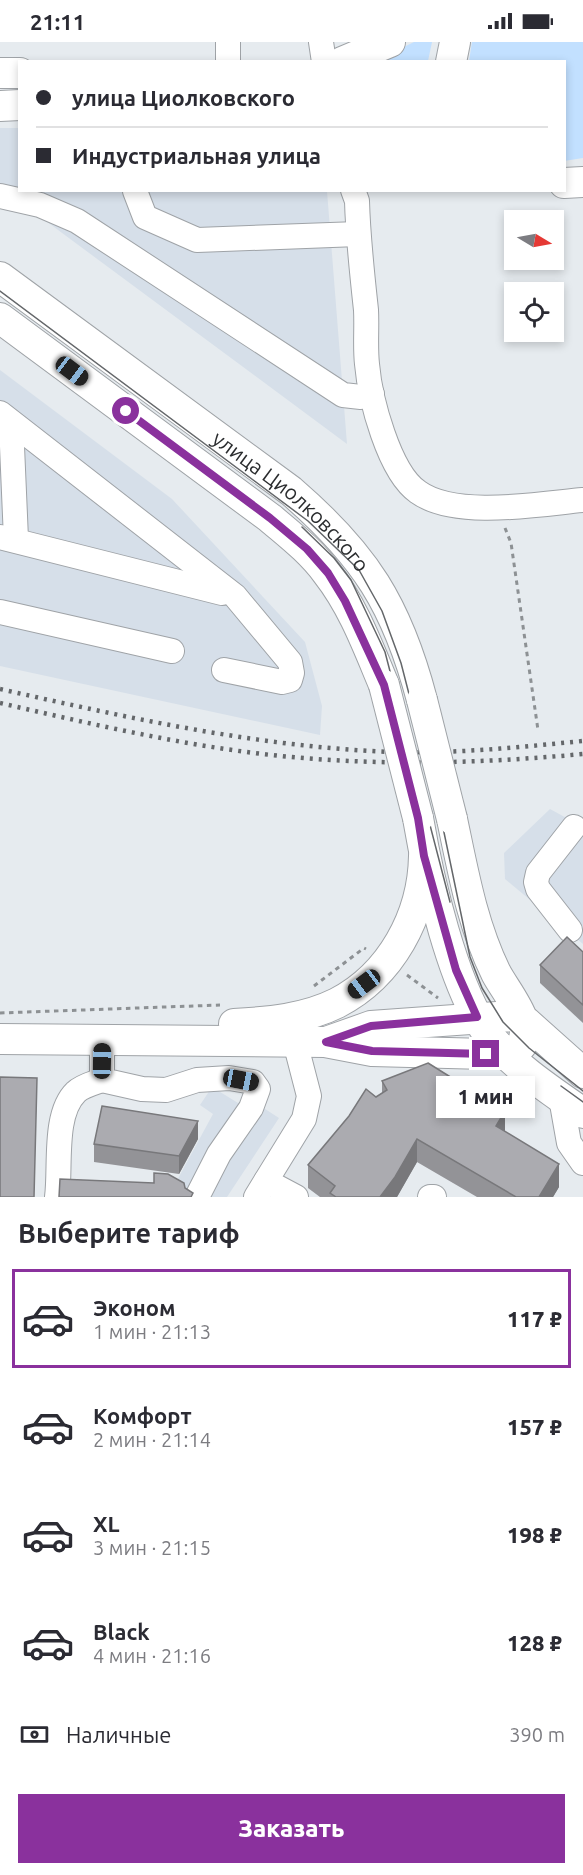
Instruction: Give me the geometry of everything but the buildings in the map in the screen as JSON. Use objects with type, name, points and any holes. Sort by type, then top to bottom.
[{"type":"main road","points":[[347,60],[390,42]]},
{"type":"main road","points":[[451,60],[455,42]]},
{"type":"main road","points":[[0,73],[18,73]]},
{"type":"main road","points":[[0,106],[18,105]]},
{"type":"main road","points":[[566,183],[583,182]]},
{"type":"main road","name":"улица Циолковского","points":[[0,277],[291,491],[329,524],[355,553],[378,586],[406,648],[422,700],[480,936],[507,993],[526,1023]]},
{"type":"main road","name":"улица Циолковского","points":[[0,318],[270,518],[307,549],[328,573],[345,601],[384,685],[418,818],[424,856],[456,970],[477,1017],[504,1053],[572,1105]]},
{"type":"main road","points":[[47,1040],[89,1030],[124,1026],[234,1024],[295,1017],[327,1007],[351,994],[389,961],[407,931],[417,902],[424,873],[424,856]]},
{"type":"main road","points":[[326,1042],[371,1026],[512,1016],[526,1023],[582,1071]]},
{"type":"main road","points":[[0,1039],[326,1042],[372,1051],[504,1053],[523,1045],[526,1037],[526,1023]]},
{"type":"street","points":[[228,42],[228,60]]},
{"type":"street","points":[[321,42],[324,60]]},
{"type":"street","points":[[134,192],[145,217],[197,240],[358,234]]},
{"type":"street","points":[[354,192],[357,201],[366,312],[367,364],[372,394],[400,475],[419,493],[464,507],[489,508],[583,500]]},
{"type":"street","points":[[0,196],[40,205],[77,221],[343,395],[361,397],[372,394]]},
{"type":"street","points":[[6,418],[8,538],[235,596]]},
{"type":"street","points":[[6,418],[235,596],[290,662],[292,673],[290,680],[282,682],[224,670]]},
{"type":"street","points":[[0,612],[172,651]]},
{"type":"street","points":[[574,827],[538,873],[536,882],[538,889],[579,929]]},
{"type":"street","points":[[102,1041],[102,1080]]},
{"type":"street","points":[[295,1042],[309,1096],[306,1113],[286,1151],[261,1189],[296,1197]]},
{"type":"street","points":[[66,1188],[60,1139],[66,1105],[77,1091],[102,1080],[142,1089],[166,1090],[197,1080],[229,1077],[253,1082],[258,1089],[256,1098],[219,1154],[197,1197]]},
{"type":"street","points":[[572,1105],[569,1143],[583,1164]]},
{"type":"path","points":[[489,508],[507,530],[511,543],[538,730]]},
{"type":"path","points":[[308,990],[364,948],[389,961],[438,997]]},
{"type":"path","points":[[0,1013],[222,1005]]},
{"type":"shaded area","points":[[414,42],[432,42],[428,60],[377,60]]},
{"type":"shaded area","points":[[472,42],[583,42],[583,158],[566,161],[566,60],[469,60]]},
{"type":"shaded area","points":[[0,128],[18,128],[18,192],[327,192],[347,444],[0,187]]},
{"type":"shaded area","points":[[0,370],[172,499],[305,642],[322,706],[320,735],[0,666]]},
{"type":"shaded area","points":[[550,809],[583,827],[583,944],[505,879],[504,853]]},
{"type":"shaded area","points":[[212,1087],[256,1114],[262,1107],[279,1118],[227,1197],[168,1197],[213,1114],[200,1105]]},
{"type":"tram line","points":[[0,291],[308,521],[359,570],[382,611],[401,663],[441,818],[470,957],[482,988],[503,1022],[529,1048],[583,1091]]},
{"type":"tram line","points":[[302,527],[334,558],[351,580],[385,652],[450,902]]},
{"type":"tram line","points":[[561,1086],[583,1102]]},
{"type":"railway","points":[[0,689],[194,730],[342,749],[440,752],[583,741]]},
{"type":"railway","points":[[0,703],[181,742],[291,757],[364,762],[437,762],[510,760],[583,754]]},
{"type":"route","points":[[126,411],[270,518],[307,549],[328,573],[345,601],[384,685],[418,818],[424,856],[456,970],[477,1017],[371,1026],[326,1042],[372,1051],[486,1054]]}]
